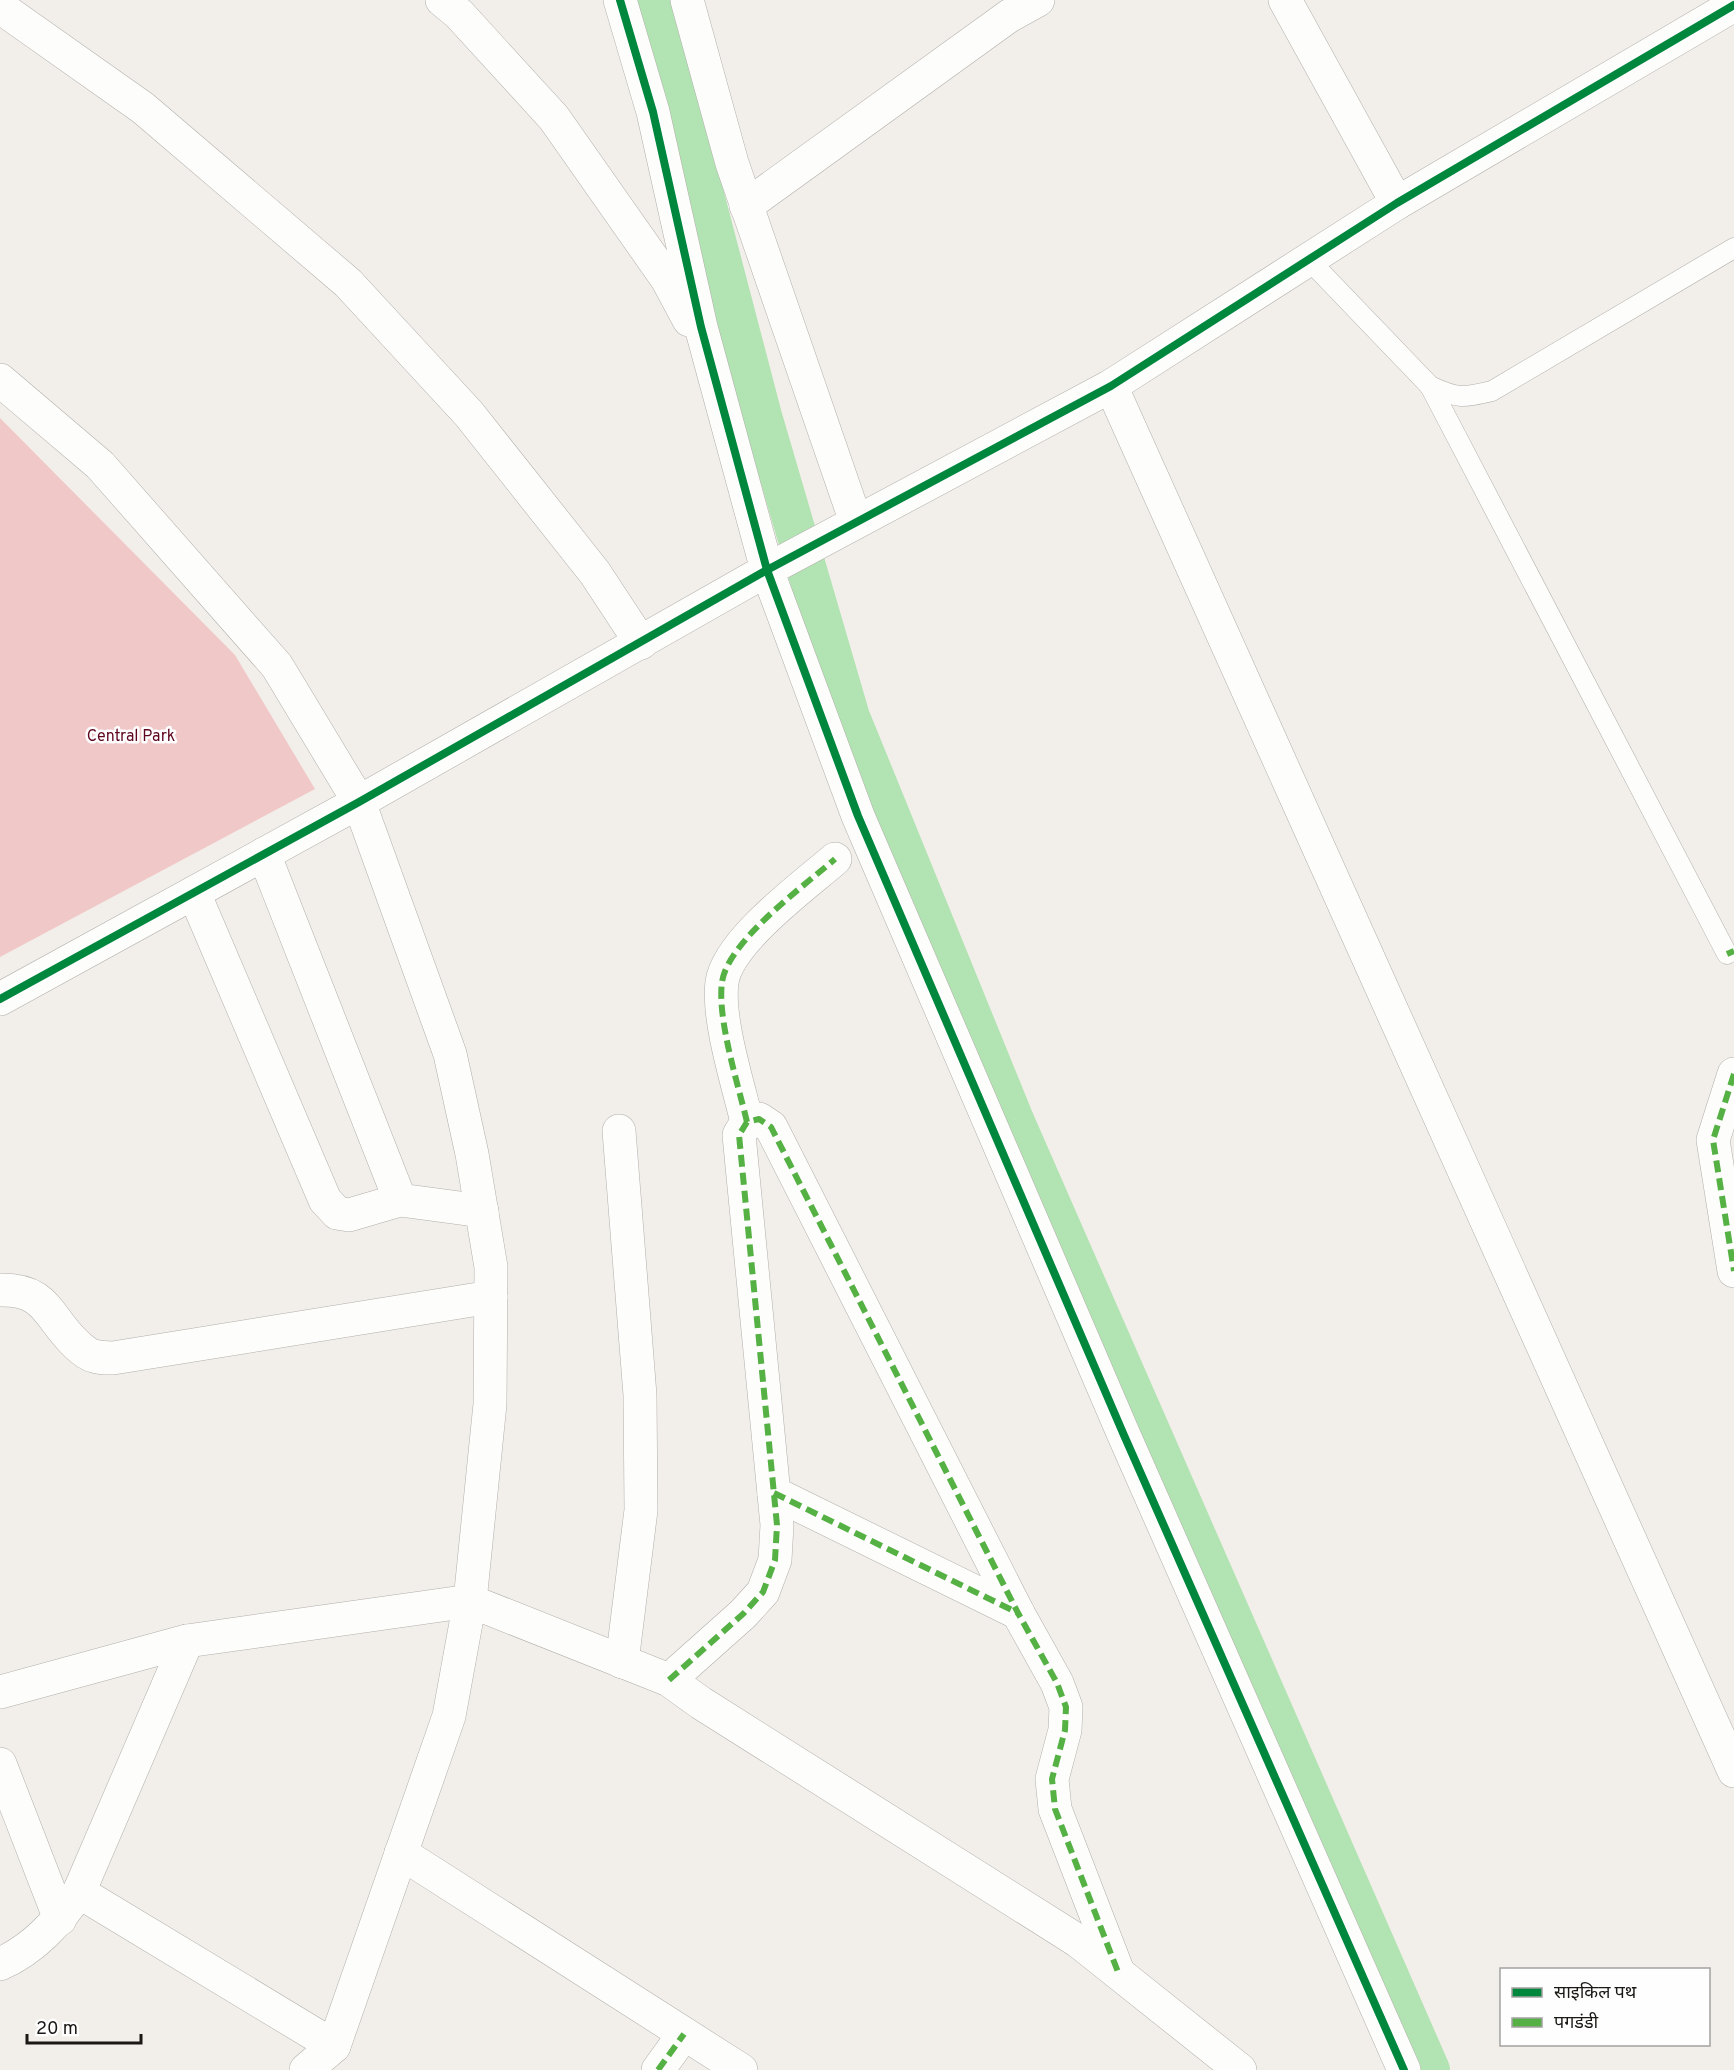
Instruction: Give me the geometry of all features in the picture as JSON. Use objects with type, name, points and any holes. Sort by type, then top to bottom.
[{"type":"street","points":[[442,0],[459,14],[554,118],[667,279],[710,357]]},
{"type":"street","points":[[620,0],[652,112],[710,357],[774,567],[867,839],[1128,1443],[1404,2070]]},
{"type":"street","points":[[687,0],[732,163],[856,522]]},
{"type":"street","points":[[747,206],[1009,16],[1038,0]]},
{"type":"street","points":[[1285,0],[1397,203]]},
{"type":"street","points":[[0,999],[359,802],[774,567],[1111,386],[1397,203],[1734,6]]},
{"type":"street","points":[[9,7],[143,108],[348,283],[469,414],[595,573],[641,643]]},
{"type":"street","points":[[0,380],[100,465],[277,666],[359,802],[450,1054],[472,1154],[491,1268],[490,1404],[470,1601],[449,1716],[334,2046],[306,2070]]},
{"type":"street","points":[[1111,386],[1734,1771]]},
{"type":"street","points":[[264,854],[400,1200]]},
{"type":"street","points":[[747,1122],[723,1018],[722,981],[735,951],[758,926],[835,859]]},
{"type":"street","points":[[194,893],[325,1200],[337,1213],[350,1215],[400,1200],[482,1211]]},
{"type":"street","points":[[1734,1074],[1713,1140],[1734,1271]]},
{"type":"street","points":[[669,1680],[743,1614],[764,1592],[775,1560],[777,1525],[739,1135],[747,1122],[759,1119],[771,1127],[1018,1613],[1057,1683],[1066,1707],[1065,1730],[1052,1779],[1055,1809],[1118,1972]]},
{"type":"street","points":[[620,1131],[640,1395],[641,1499],[622,1662]]},
{"type":"street","points":[[0,1290],[17,1290],[32,1294],[46,1307],[80,1348],[93,1356],[113,1358],[490,1297]]},
{"type":"street","points":[[774,1493],[1018,1613]]},
{"type":"street","points":[[0,1692],[187,1641],[470,1601],[669,1680],[701,1703],[1078,1941],[1240,2070]]},
{"type":"street","points":[[0,1964],[25,1951],[60,1920],[79,1892],[187,1641]]},
{"type":"street","points":[[0,1764],[60,1920]]},
{"type":"street","points":[[401,1853],[741,2070]]},
{"type":"street","points":[[79,1892],[334,2046]]},
{"type":"street","points":[[658,2070],[684,2034]]},
{"type":"lane","points":[[1430,386],[1452,396],[1470,396],[1492,391],[1734,248]]},
{"type":"lane","points":[[1309,260],[1430,386],[1727,954]]},
{"type":"green space","name":"Central Park","points":[[0,418],[235,655],[315,789],[0,957]]},
{"type":"waterway","points":[[653,0],[762,416],[850,717],[1014,1120],[1430,2070]]},
{"type":"marked path","points":[[747,1122],[725,1033],[721,997],[722,982],[727,966],[738,949],[769,915],[835,859]]},
{"type":"marked path","points":[[1727,954],[1734,951]]},
{"type":"marked path","points":[[1734,1074],[1713,1140],[1734,1271]]},
{"type":"marked path","points":[[669,1680],[743,1614],[763,1592],[775,1560],[777,1525],[739,1135],[747,1122],[759,1119],[771,1127],[1018,1613],[1057,1683],[1066,1707],[1065,1730],[1052,1779],[1055,1809],[1118,1972]]},
{"type":"marked path","points":[[774,1493],[1018,1613]]},
{"type":"marked path","points":[[658,2070],[684,2034]]},
{"type":"cycle path","points":[[620,0],[653,112],[701,327],[767,570],[858,816],[1123,1433],[1404,2070]]},
{"type":"cycle path","points":[[0,999],[359,802],[767,570],[1111,386],[1397,203],[1734,5]]}]
